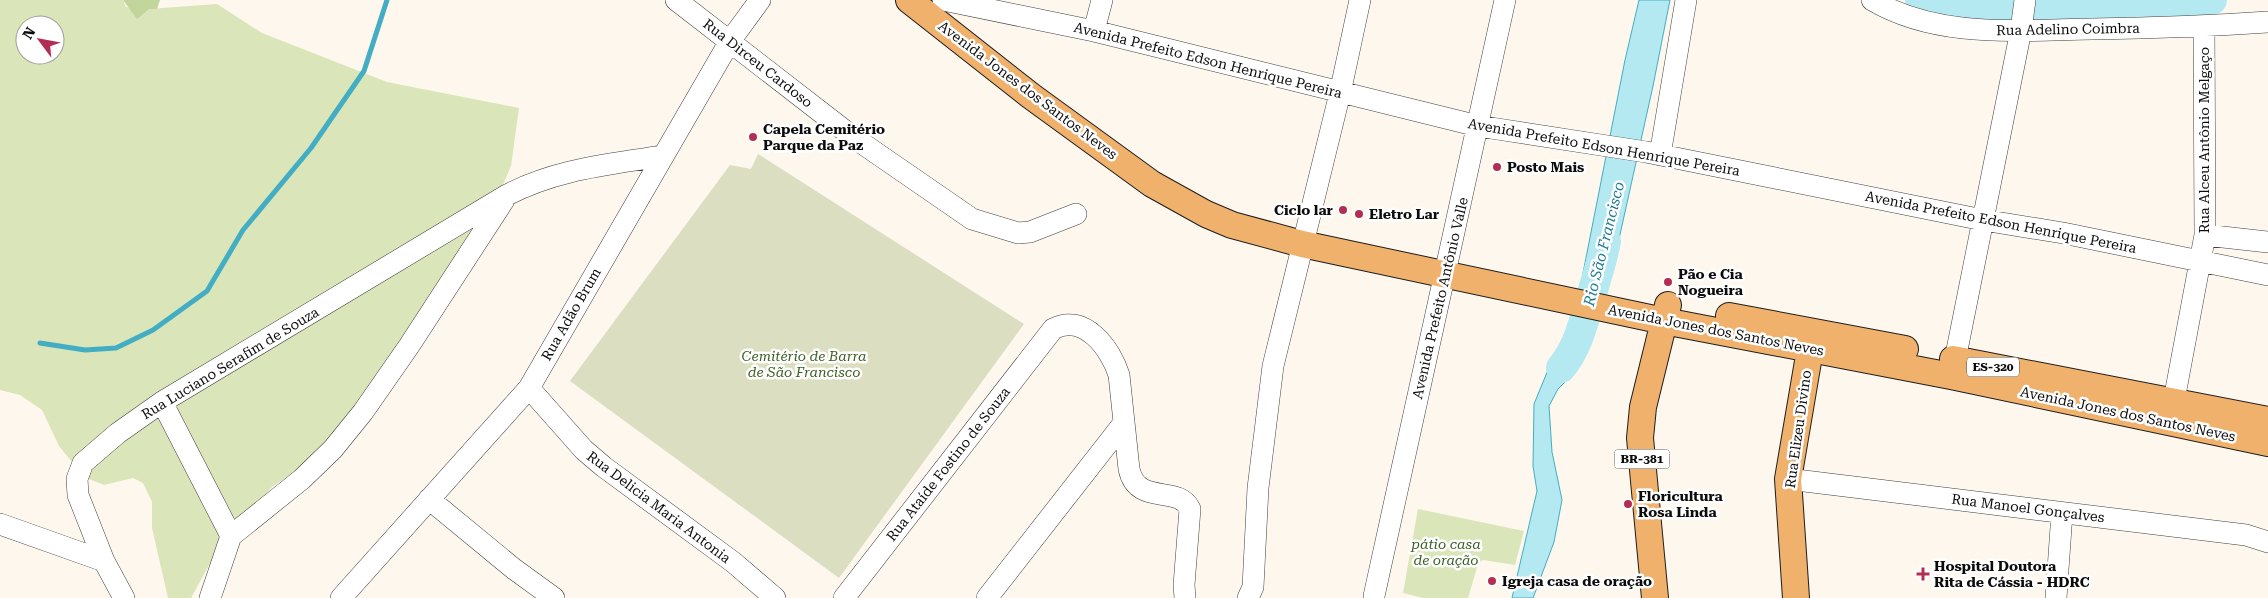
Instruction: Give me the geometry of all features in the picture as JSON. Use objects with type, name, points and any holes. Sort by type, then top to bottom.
[{"type":"main road","name":"Avenida Jones dos Santos Neves","points":[[910,0],[1031,96],[1122,162],[1304,236],[1666,313],[2172,412],[2268,443]]},
{"type":"main road","name":"BR-381","points":[[1655,598],[1640,438],[1644,407],[1666,313]]},
{"type":"main road","name":"Rua Elizeu Divino","points":[[1796,598],[1788,479],[1811,340]]},
{"type":"main road","name":"Avenida Jones dos Santos Neves","points":[[2172,412],[2268,420]]},
{"type":"street","name":"Rua Dirceu Cardoso","points":[[676,0],[854,137],[972,219],[1018,233],[1030,232],[1076,214]]},
{"type":"street","name":"Rua Adão Brum","points":[[351,595],[429,499],[529,388],[661,156],[730,41],[760,0]]},
{"type":"street","name":"Avenida Prefeito Edson Henrique Pereira","points":[[943,0],[969,2],[1094,31],[1478,126],[1653,153],[1982,220],[2200,260],[2268,275]]},
{"type":"street","points":[[1094,31],[1102,0]]},
{"type":"street","points":[[1248,598],[1253,587],[1258,488],[1273,366],[1340,93],[1360,0]]},
{"type":"street","name":"Avenida Prefeito Antônio Valle","points":[[1374,596],[1505,0]]},
{"type":"street","points":[[1653,153],[1686,0]]},
{"type":"street","name":"Rua Adelino Coimbra","points":[[1872,0],[1885,8],[1918,19],[1978,31],[2022,27],[2204,27],[2268,22]]},
{"type":"street","points":[[1953,368],[2022,27],[2025,0]]},
{"type":"street","name":"Rua Alceu Antônio Melgaço","points":[[2172,412],[2205,235],[2204,27]]},
{"type":"street","name":"Rua Luciano Serafim de Souza","points":[[124,598],[104,561],[78,495],[79,473],[83,463],[118,433],[162,402],[508,195],[552,175],[661,156]]},
{"type":"street","points":[[210,598],[231,536],[302,479],[333,449],[363,412],[409,346],[508,195]]},
{"type":"street","points":[[2205,235],[2268,242]]},
{"type":"street","name":"Rua Ataíde Fostino de Souza","points":[[844,598],[1053,330],[1069,324],[1085,329],[1111,355],[1119,375],[1123,424]]},
{"type":"street","name":"Rua Delicia Maria Antonia","points":[[529,388],[597,462],[733,562],[775,598]]},
{"type":"street","points":[[162,402],[231,536]]},
{"type":"street","points":[[987,598],[1123,424]]},
{"type":"street","points":[[1123,424],[1129,469],[1133,482],[1146,492],[1180,499],[1190,509],[1184,585],[1185,598]]},
{"type":"street","name":"Rua Manoel Gonçalves","points":[[1788,479],[2246,535],[2268,542]]},
{"type":"street","points":[[429,499],[514,569],[554,598]]},
{"type":"street","points":[[2056,598],[2062,513]]},
{"type":"street","points":[[0,524],[104,561]]},
{"type":"green space","points":[[0,0],[123,0],[126,7],[149,9],[217,4],[262,33],[387,82],[519,108],[511,166],[496,201],[364,401],[310,461],[272,487],[214,556],[191,598],[168,598],[152,528],[152,502],[143,483],[133,478],[104,485],[84,477],[59,446],[42,410],[20,395],[0,390]]},
{"type":"green space","points":[[123,0],[160,0],[157,9],[149,9],[137,19]]},
{"type":"green space","name":"Cemitério de Barra de São Francisco","points":[[758,154],[1024,324],[839,578],[570,381],[730,165],[751,169]]},
{"type":"green space","name":"pátio casa de oração","points":[[1418,509],[1524,531],[1515,565],[1483,560],[1478,564],[1468,598],[1423,598],[1403,593]]},
{"type":"water","points":[[1639,0],[1670,0],[1609,284],[1582,278],[1625,60]]},
{"type":"water","points":[[1570,330],[1586,334],[1577,370],[1558,389],[1549,406],[1552,452],[1562,500],[1554,542],[1533,598],[1512,598],[1537,491],[1533,466],[1534,404],[1548,370],[1564,358]]},
{"type":"waterway","points":[[40,343],[85,350],[116,348],[153,330],[207,291],[243,230],[311,148],[364,71],[387,0]]},
{"type":"waterway","points":[[1920,0],[1936,5],[2007,7],[2212,0]]},
{"type":"waterway","name":"Rio São Francisco","points":[[1561,368],[1573,350],[1581,331],[1606,241]]},
{"type":"place","name":"Capela Cemitério Parque da Paz","points":[[753,137]]},
{"type":"place","name":"Posto Mais","points":[[1497,167]]},
{"type":"place","name":"Ciclo lar","points":[[1343,210]]},
{"type":"place","name":"Eletro Lar","points":[[1359,214]]},
{"type":"place","name":"Pão e Cia Nogueira","points":[[1668,282]]},
{"type":"place","name":"Floricultura Rosa Linda","points":[[1628,504]]},
{"type":"place","name":"Hospital Doutora Rita de Cássia - HDRC","points":[[1923,574]]},
{"type":"place","name":"Igreja casa de oração","points":[[1492,581]]}]
